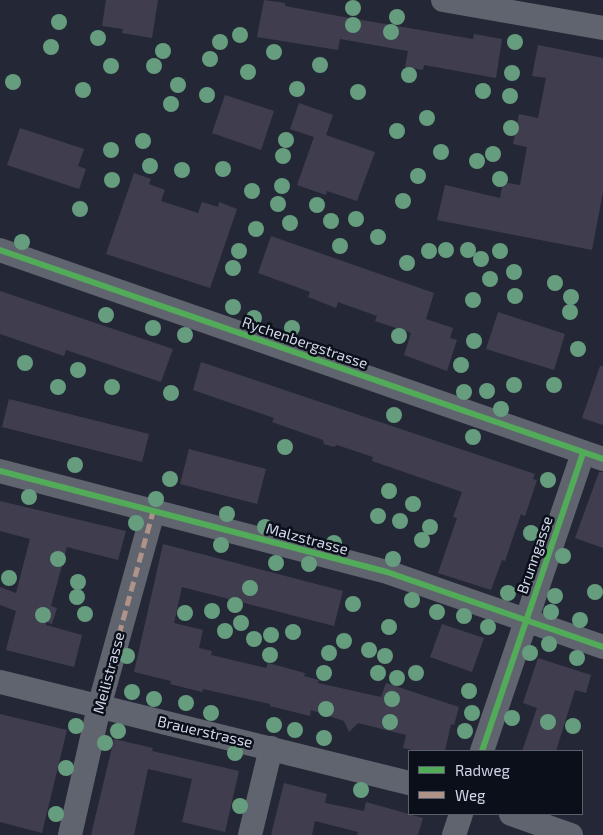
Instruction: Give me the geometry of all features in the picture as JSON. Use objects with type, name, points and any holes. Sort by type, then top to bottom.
[{"type":"street","points":[[442,0],[603,28]]},
{"type":"street","name":"Rychenbergstrasse","points":[[0,250],[593,456]]},
{"type":"street","name":"Brunngasse","points":[[482,750],[526,620],[593,456]]},
{"type":"street","name":"Malzstrasse","points":[[0,472],[387,572],[603,647]]},
{"type":"street","name":"Meilistrasse","points":[[70,835],[99,707],[153,512]]},
{"type":"street","name":"Brauerstrasse","points":[[0,682],[271,748],[408,784]]},
{"type":"street","points":[[250,835],[271,748]]},
{"type":"street","points":[[454,835],[461,815]]},
{"type":"street","points":[[514,815],[571,835]]},
{"type":"building","points":[[106,0],[158,0],[152,38],[122,33],[123,29],[102,26]]},
{"type":"building","points":[[264,0],[285,3],[285,6],[473,39],[474,34],[502,39],[496,78],[424,65],[423,70],[405,67],[408,51],[340,39],[338,50],[257,37]]},
{"type":"building","points":[[538,45],[603,58],[603,192],[592,250],[437,220],[445,185],[500,198],[503,182],[520,185],[527,147],[513,144],[519,114],[538,118],[546,78],[532,76]]},
{"type":"building","points":[[225,95],[274,111],[261,150],[212,133]]},
{"type":"building","points":[[299,103],[333,115],[326,135],[375,152],[357,201],[327,191],[326,195],[297,185],[314,137],[290,129]]},
{"type":"building","points":[[20,128],[84,149],[78,166],[86,169],[79,189],[7,165]]},
{"type":"building","points":[[134,173],[151,179],[149,184],[165,190],[161,201],[198,213],[202,202],[218,207],[219,202],[237,209],[210,288],[106,254]]},
{"type":"building","points":[[271,236],[434,293],[426,319],[453,328],[450,338],[457,340],[447,371],[404,355],[411,333],[375,321],[377,316],[338,302],[336,308],[308,297],[310,292],[258,273]]},
{"type":"building","points":[[0,291],[173,349],[161,382],[66,350],[64,356],[0,334]]},
{"type":"building","points":[[498,312],[565,334],[554,370],[486,349]]},
{"type":"building","points":[[201,362],[535,474],[533,479],[537,480],[525,516],[521,514],[505,561],[502,560],[491,590],[438,573],[457,518],[453,517],[462,492],[372,461],[373,457],[337,445],[334,447],[324,444],[323,440],[272,422],[274,418],[193,390]]},
{"type":"building","points":[[600,366],[603,366],[603,425],[582,418]]},
{"type":"building","points":[[9,399],[149,434],[142,462],[2,427]]},
{"type":"building","points":[[189,449],[266,469],[257,504],[180,484]]},
{"type":"building","points":[[599,472],[603,472],[603,548],[575,538]]},
{"type":"building","points":[[0,501],[126,531],[118,560],[67,547],[51,606],[57,608],[52,624],[46,622],[46,625],[82,635],[74,667],[6,650],[16,611],[0,605],[0,587],[16,593],[30,539],[0,531]]},
{"type":"building","points":[[163,544],[343,591],[334,626],[182,587],[174,623],[203,630],[199,648],[212,651],[211,655],[266,668],[268,663],[305,673],[304,676],[319,680],[318,683],[381,697],[386,683],[459,707],[454,725],[451,724],[445,750],[413,750],[403,748],[406,735],[358,723],[349,732],[344,721],[311,710],[310,716],[270,706],[270,704],[203,689],[202,692],[170,684],[171,681],[134,672]]},
{"type":"building","points":[[442,624],[484,638],[472,672],[430,657]]},
{"type":"building","points":[[538,658],[591,675],[586,693],[575,690],[556,750],[522,750],[537,708],[523,703]]},
{"type":"building","points":[[0,714],[67,730],[42,833],[0,822]]},
{"type":"building","points":[[114,739],[153,748],[152,751],[239,771],[225,832],[182,822],[192,779],[148,769],[134,835],[91,835]]},
{"type":"building","points":[[284,783],[327,794],[325,803],[364,811],[366,802],[423,818],[418,835],[357,835],[358,832],[315,821],[312,835],[271,835]]},
{"type":"marked path","points":[[99,707],[153,512]]},
{"type":"cycle path","points":[[0,250],[603,459]]},
{"type":"cycle path","points":[[482,750],[583,453]]},
{"type":"cycle path","points":[[0,471],[387,572],[603,647]]}]
